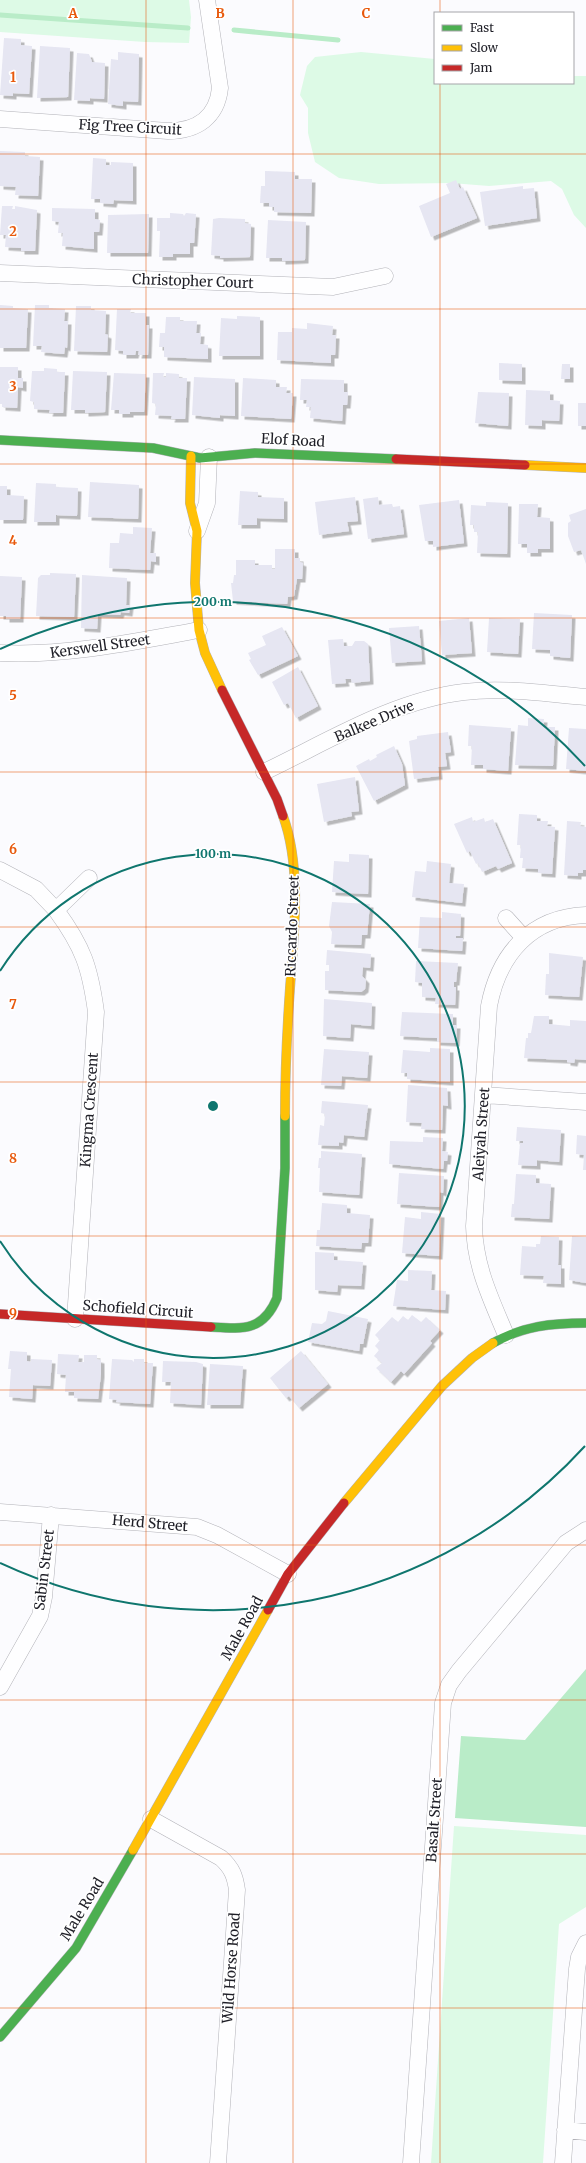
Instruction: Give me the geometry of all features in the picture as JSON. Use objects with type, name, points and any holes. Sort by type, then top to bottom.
[{"type":"street","name":"Fig Tree Circuit","points":[[0,119],[168,131],[191,129],[210,114],[218,101],[220,88],[207,0]]},
{"type":"street","name":"Christopher Court","points":[[0,273],[333,287],[385,276]]},
{"type":"street","name":"Elof Road","points":[[0,440],[153,448],[191,456],[209,457],[230,453],[254,452],[586,468]]},
{"type":"street","name":"Riccardo Street","points":[[191,456],[190,503],[197,531],[195,583],[199,630],[205,653],[277,799],[286,824],[292,854],[295,882],[295,914],[285,1057],[285,1168],[280,1283],[277,1299],[269,1314]]},
{"type":"street","name":"Riccardo Street","points":[[197,531],[207,503],[209,457]]},
{"type":"street","name":"Kerswell Street","points":[[0,653],[29,654],[97,649],[199,630]]},
{"type":"street","name":"Balkee Drive","points":[[264,772],[398,708],[430,699],[464,692],[496,691],[586,697]]},
{"type":"street","name":"Kingma Crescent","points":[[0,870],[36,889],[56,910],[75,935],[85,957],[92,980],[96,1012],[74,1319]]},
{"type":"street","points":[[56,910],[89,878]]},
{"type":"street","name":"Aleiyah Street","points":[[506,1335],[481,1273],[475,1249],[474,1226],[489,1006],[493,984],[503,963],[524,938],[554,921],[575,915],[586,915]]},
{"type":"street","points":[[506,918],[524,938]]},
{"type":"street","points":[[483,1095],[586,1102]]},
{"type":"street","name":"Schofield Circuit","points":[[0,1314],[232,1330],[253,1326],[269,1314]]},
{"type":"street","name":"Male Road","points":[[0,2037],[76,1948],[151,1820],[288,1574],[312,1540],[457,1370],[476,1354],[506,1335],[550,1324],[586,1323]]},
{"type":"street","name":"Herd Street","points":[[0,1512],[197,1527],[217,1535],[288,1574]]},
{"type":"street","name":"Sabin Street","points":[[0,1687],[40,1616],[44,1597],[51,1515]]},
{"type":"street","name":"Basalt Street","points":[[411,2163],[443,1703],[449,1685],[459,1671],[566,1543],[586,1530]]},
{"type":"street","name":"Wild Horse Road","points":[[151,1820],[221,1858],[231,1866],[235,1878],[236,1890],[218,2163]]},
{"type":"street","points":[[563,2163],[577,1969],[579,1957],[586,1944]]},
{"type":"street","points":[[565,2130],[586,2132]]},
{"type":"shaded area","points":[[0,0],[189,0],[191,17],[189,43],[145,42],[0,32]]},
{"type":"shaded area","points":[[361,52],[434,59],[434,84],[574,84],[574,76],[586,76],[586,228],[574,215],[562,189],[551,181],[489,186],[451,183],[379,184],[339,178],[315,162],[308,133],[308,108],[300,95],[307,66],[315,57]]},
{"type":"shaded area","points":[[586,1669],[586,1827],[455,1818],[461,1736],[525,1740]]},
{"type":"shaded area","points":[[454,1826],[586,1835],[586,1907],[559,1924],[543,2163],[431,2163]]},
{"type":"building","points":[[4,38],[21,39],[21,45],[32,46],[29,94],[13,93],[13,96],[0,95]]},
{"type":"building","points":[[40,46],[70,48],[68,97],[37,98]]},
{"type":"building","points":[[118,52],[139,54],[138,102],[123,101],[123,106],[108,104],[111,59],[118,60]]},
{"type":"building","points":[[77,53],[89,54],[92,62],[105,63],[104,99],[90,98],[90,101],[74,100]]},
{"type":"building","points":[[0,151],[25,152],[25,156],[40,157],[38,196],[15,195],[16,187],[0,186]]},
{"type":"building","points":[[93,158],[106,159],[106,165],[111,165],[111,162],[133,163],[133,201],[114,200],[113,204],[100,203],[100,199],[91,199]]},
{"type":"building","points":[[265,171],[295,172],[295,179],[312,179],[311,213],[274,212],[274,207],[269,207],[269,203],[260,203],[261,186],[265,186]]},
{"type":"building","points":[[456,180],[460,189],[463,187],[477,218],[431,237],[419,206],[450,193],[446,184]]},
{"type":"building","points":[[523,186],[523,189],[534,188],[537,218],[485,226],[480,192]]},
{"type":"building","points":[[2,206],[13,206],[12,209],[15,209],[15,206],[37,210],[35,251],[21,251],[21,248],[5,247],[6,235],[0,235]]},
{"type":"building","points":[[52,208],[95,209],[95,219],[100,220],[99,232],[94,232],[94,249],[62,246],[63,233],[58,233],[59,222],[52,221]]},
{"type":"building","points":[[170,213],[183,214],[184,216],[186,213],[196,214],[194,243],[190,243],[190,254],[173,254],[173,257],[159,257],[160,231],[157,231],[157,218],[170,218]]},
{"type":"building","points":[[149,214],[148,253],[107,253],[108,215]]},
{"type":"building","points":[[213,219],[245,219],[245,223],[251,224],[250,257],[220,258],[220,256],[211,255]]},
{"type":"building","points":[[268,220],[306,222],[305,260],[282,261],[282,258],[266,258]]},
{"type":"building","points":[[0,305],[28,309],[26,348],[0,348]]},
{"type":"building","points":[[35,305],[49,305],[49,308],[65,309],[64,321],[68,321],[67,348],[65,347],[64,354],[41,352],[42,346],[33,346]]},
{"type":"building","points":[[76,306],[91,306],[91,310],[106,311],[105,334],[108,335],[107,352],[74,351]]},
{"type":"building","points":[[117,309],[131,309],[130,313],[146,313],[146,325],[149,325],[148,355],[138,355],[139,351],[136,351],[135,355],[123,355],[123,351],[115,350]]},
{"type":"building","points":[[237,316],[260,317],[260,356],[219,356],[221,318],[237,319]]},
{"type":"building","points":[[166,317],[180,317],[180,321],[197,321],[196,333],[201,333],[200,344],[208,345],[208,359],[164,357],[164,347],[159,347],[160,333],[165,333]]},
{"type":"building","points":[[307,323],[333,326],[332,335],[336,335],[335,355],[331,355],[331,363],[277,360],[278,332],[292,332],[292,328],[307,329]]},
{"type":"building","points":[[499,363],[522,364],[522,381],[499,380]]},
{"type":"building","points":[[562,364],[570,364],[570,379],[561,379]]},
{"type":"building","points":[[0,367],[18,367],[18,378],[23,378],[23,388],[18,387],[17,408],[2,407],[2,404],[0,404]]},
{"type":"building","points":[[44,368],[57,369],[57,372],[65,372],[63,413],[49,413],[50,410],[34,409],[34,402],[30,401],[32,371],[44,371]]},
{"type":"building","points":[[73,371],[107,372],[105,412],[85,413],[85,410],[71,410]]},
{"type":"building","points":[[114,373],[146,374],[144,412],[119,414],[119,410],[111,410]]},
{"type":"building","points":[[153,373],[164,373],[163,377],[166,377],[166,373],[179,374],[179,378],[187,378],[185,419],[171,419],[172,416],[155,415],[156,404],[152,403]]},
{"type":"building","points":[[194,377],[235,379],[235,416],[220,415],[220,418],[192,415]]},
{"type":"building","points":[[243,378],[276,380],[276,387],[287,387],[286,393],[293,393],[291,419],[241,416]]},
{"type":"building","points":[[301,379],[344,380],[344,392],[348,392],[347,405],[343,405],[342,421],[310,418],[311,407],[306,407],[307,400],[300,400]]},
{"type":"building","points":[[526,390],[550,391],[550,400],[560,401],[559,421],[542,420],[542,426],[525,425]]},
{"type":"building","points":[[478,392],[509,393],[508,426],[475,423]]},
{"type":"building","points":[[578,403],[586,403],[586,426],[578,426]]},
{"type":"building","points":[[90,482],[139,485],[138,519],[88,517]]},
{"type":"building","points":[[36,483],[56,484],[56,487],[78,488],[77,516],[56,515],[56,522],[34,522]]},
{"type":"building","points":[[0,486],[7,486],[7,495],[24,496],[23,520],[0,520]]},
{"type":"building","points":[[240,491],[258,492],[258,497],[284,498],[284,519],[257,518],[257,525],[238,525]]},
{"type":"building","points":[[355,497],[358,521],[347,522],[349,531],[319,535],[315,502]]},
{"type":"building","points":[[378,497],[379,505],[392,504],[393,507],[400,506],[404,534],[368,539],[363,499]]},
{"type":"building","points":[[459,500],[464,543],[433,547],[433,541],[425,541],[419,505]]},
{"type":"building","points":[[486,502],[508,503],[507,554],[477,553],[478,532],[474,532],[474,525],[470,525],[471,505],[486,506]]},
{"type":"building","points":[[519,504],[538,504],[537,517],[550,518],[550,549],[538,549],[538,553],[527,553],[527,544],[518,544]]},
{"type":"building","points":[[586,509],[586,564],[581,550],[574,552],[568,536],[568,523],[571,521],[569,515]]},
{"type":"building","points":[[133,527],[152,528],[150,553],[156,553],[156,562],[151,561],[150,570],[109,568],[110,543],[119,543],[120,533],[133,534]]},
{"type":"building","points":[[275,549],[295,549],[295,558],[300,558],[300,562],[303,563],[302,579],[297,579],[294,596],[288,597],[287,604],[233,601],[231,583],[233,583],[234,575],[236,575],[236,560],[255,560],[255,565],[272,565],[272,569],[275,569]]},
{"type":"building","points":[[50,573],[76,574],[74,617],[36,616],[38,578],[41,575],[50,575]]},
{"type":"building","points":[[82,575],[127,578],[126,605],[130,605],[129,613],[121,612],[120,615],[98,614],[97,629],[81,628]]},
{"type":"building","points":[[0,576],[22,577],[20,619],[6,619],[6,616],[0,616]]},
{"type":"building","points":[[534,613],[572,615],[570,658],[550,656],[550,650],[532,649]]},
{"type":"building","points":[[469,618],[472,653],[442,655],[439,621]]},
{"type":"building","points":[[489,618],[520,619],[518,654],[487,652]]},
{"type":"building","points":[[419,626],[422,661],[392,663],[389,628]]},
{"type":"building","points":[[282,627],[298,656],[258,675],[249,660],[251,659],[248,653],[266,645],[262,636]]},
{"type":"building","points":[[343,639],[344,646],[352,646],[355,641],[364,641],[368,644],[370,681],[352,683],[351,679],[345,679],[346,683],[332,684],[328,640]]},
{"type":"building","points":[[298,667],[318,706],[296,718],[288,703],[284,705],[272,682]]},
{"type":"building","points":[[528,718],[544,719],[543,727],[555,727],[553,766],[515,765],[518,725],[528,726]]},
{"type":"building","points":[[469,725],[511,728],[508,771],[483,769],[483,765],[471,765],[472,746],[468,746]]},
{"type":"building","points":[[569,728],[586,729],[586,771],[566,769]]},
{"type":"building","points":[[448,732],[451,752],[445,753],[447,766],[438,767],[439,776],[414,779],[409,741],[417,739],[417,736]]},
{"type":"building","points":[[394,746],[402,764],[405,785],[374,801],[356,766],[369,759],[370,761],[377,757],[376,755]]},
{"type":"building","points":[[355,777],[359,811],[351,812],[352,816],[324,822],[317,784]]},
{"type":"building","points":[[519,814],[537,815],[537,821],[548,821],[547,826],[555,827],[552,874],[538,873],[538,869],[522,868],[523,858],[520,858],[521,845],[517,845]]},
{"type":"building","points":[[472,817],[473,822],[484,818],[485,822],[493,819],[512,863],[498,869],[496,866],[482,872],[478,863],[476,864],[470,851],[467,853],[454,824]]},
{"type":"building","points":[[567,821],[581,822],[580,826],[586,827],[586,870],[583,870],[583,873],[578,873],[578,876],[564,875]]},
{"type":"building","points":[[349,854],[369,855],[368,894],[332,892],[334,861],[349,862]]},
{"type":"building","points":[[427,861],[451,864],[449,883],[464,884],[462,903],[412,897],[415,871],[426,872]]},
{"type":"building","points":[[332,902],[370,904],[367,935],[362,935],[361,945],[331,944],[332,932],[329,926]]},
{"type":"building","points":[[442,912],[461,914],[460,936],[456,936],[456,938],[463,938],[462,951],[418,948],[420,917],[442,918]]},
{"type":"building","points":[[327,950],[371,954],[370,968],[363,967],[362,976],[366,980],[365,989],[361,992],[325,990],[325,971],[329,971],[329,965],[326,965]]},
{"type":"building","points":[[549,953],[583,957],[579,997],[545,995],[546,974],[549,974]]},
{"type":"building","points":[[416,961],[458,963],[456,982],[454,982],[454,987],[456,987],[455,1005],[435,1004],[436,998],[422,997],[422,983],[415,982]]},
{"type":"building","points":[[324,999],[372,1003],[371,1026],[351,1024],[350,1038],[323,1036]]},
{"type":"building","points":[[402,1012],[453,1014],[453,1025],[457,1025],[456,1043],[437,1042],[437,1038],[400,1036]]},
{"type":"building","points":[[534,1016],[549,1016],[549,1024],[559,1025],[570,1026],[570,1020],[586,1021],[586,1060],[575,1059],[574,1063],[567,1062],[567,1060],[524,1058],[526,1038],[528,1038],[528,1033],[531,1033]]},
{"type":"building","points":[[430,1048],[450,1049],[450,1082],[407,1079],[407,1073],[401,1073],[403,1050],[430,1052]]},
{"type":"building","points":[[324,1049],[369,1052],[367,1078],[342,1076],[341,1086],[321,1085]]},
{"type":"building","points":[[408,1085],[447,1088],[448,1106],[443,1105],[442,1130],[421,1129],[422,1123],[406,1122]]},
{"type":"building","points":[[322,1101],[368,1105],[364,1137],[344,1135],[343,1143],[339,1142],[339,1146],[318,1145],[320,1125],[324,1126],[325,1114],[321,1113]]},
{"type":"building","points":[[517,1127],[561,1130],[559,1162],[537,1160],[537,1166],[518,1165],[520,1143],[523,1143],[523,1141],[516,1141]]},
{"type":"building","points":[[577,1135],[586,1136],[586,1170],[583,1170],[584,1155],[576,1154]]},
{"type":"building","points":[[423,1137],[443,1138],[442,1151],[448,1152],[447,1161],[444,1161],[443,1169],[389,1164],[390,1141],[423,1142]]},
{"type":"building","points":[[321,1151],[362,1154],[359,1195],[319,1192],[320,1168],[318,1168],[319,1158],[321,1158]]},
{"type":"building","points":[[399,1173],[444,1176],[443,1193],[440,1192],[439,1207],[397,1204]]},
{"type":"building","points":[[516,1174],[536,1175],[536,1183],[551,1184],[549,1219],[511,1217],[512,1204],[514,1204]]},
{"type":"building","points":[[322,1203],[347,1205],[347,1213],[370,1215],[368,1243],[362,1243],[361,1249],[316,1246],[317,1230],[320,1230]]},
{"type":"building","points":[[421,1212],[441,1214],[439,1256],[402,1253],[405,1217],[421,1219]]},
{"type":"building","points":[[541,1236],[559,1237],[558,1265],[561,1265],[561,1284],[543,1283],[544,1276],[520,1275],[522,1246],[536,1247],[536,1244],[540,1244]]},
{"type":"building","points":[[572,1236],[586,1237],[586,1283],[569,1280]]},
{"type":"building","points":[[315,1252],[334,1253],[334,1260],[363,1262],[361,1286],[338,1285],[337,1292],[315,1290]]},
{"type":"building","points":[[408,1270],[432,1271],[431,1290],[446,1291],[445,1310],[393,1306],[397,1280],[408,1281]]},
{"type":"building","points":[[328,1311],[368,1319],[363,1344],[360,1344],[359,1351],[308,1342],[312,1323],[322,1324],[326,1321]]},
{"type":"building","points":[[412,1315],[421,1322],[426,1317],[440,1330],[430,1341],[432,1343],[404,1374],[401,1371],[391,1382],[376,1368],[382,1363],[374,1356],[379,1350],[375,1346],[380,1340],[375,1335],[392,1317],[398,1322],[403,1316],[408,1320]]},
{"type":"building","points":[[10,1351],[27,1352],[27,1361],[31,1362],[31,1359],[52,1360],[50,1386],[33,1385],[32,1399],[9,1397],[11,1369],[8,1369]]},
{"type":"building","points":[[301,1351],[328,1384],[299,1408],[289,1396],[286,1398],[270,1378]]},
{"type":"building","points":[[58,1354],[79,1355],[78,1362],[84,1362],[84,1355],[97,1355],[97,1359],[101,1360],[98,1399],[74,1398],[74,1392],[65,1392],[66,1375],[57,1374]]},
{"type":"building","points":[[112,1359],[132,1360],[134,1362],[134,1359],[144,1359],[144,1363],[153,1363],[150,1404],[116,1402],[117,1400],[109,1399]]},
{"type":"building","points":[[163,1361],[196,1362],[203,1364],[201,1405],[170,1403],[171,1382],[162,1382]]},
{"type":"building","points":[[210,1364],[243,1366],[240,1405],[207,1405]]},
{"type":"waterway","points":[[0,15],[188,28]]},
{"type":"waterway","points":[[234,30],[338,40]]},
{"type":"traffic: fast","points":[[0,440],[153,448],[200,458],[255,453],[396,459]]},
{"type":"traffic: fast","points":[[211,1327],[242,1328],[258,1323],[265,1317],[277,1298],[285,1168],[285,1116]]},
{"type":"traffic: fast","points":[[493,1343],[504,1337],[527,1329],[550,1325],[586,1323]]},
{"type":"traffic: fast","points":[[0,2037],[76,1948],[133,1850]]},
{"type":"traffic: slow","points":[[191,456],[190,503],[197,531],[195,583],[199,630],[205,653],[222,690]]},
{"type":"traffic: slow","points":[[525,465],[586,468]]},
{"type":"traffic: slow","points":[[283,816],[289,836],[295,879],[295,924],[287,1036],[285,1116]]},
{"type":"traffic: slow","points":[[344,1503],[442,1386],[472,1358],[493,1343]]},
{"type":"traffic: slow","points":[[133,1850],[268,1610]]},
{"type":"traffic: jam","points":[[396,459],[525,465]]},
{"type":"traffic: jam","points":[[222,690],[277,799],[283,816]]},
{"type":"traffic: jam","points":[[0,1314],[211,1327]]},
{"type":"traffic: jam","points":[[268,1610],[288,1574],[344,1503]]}]
